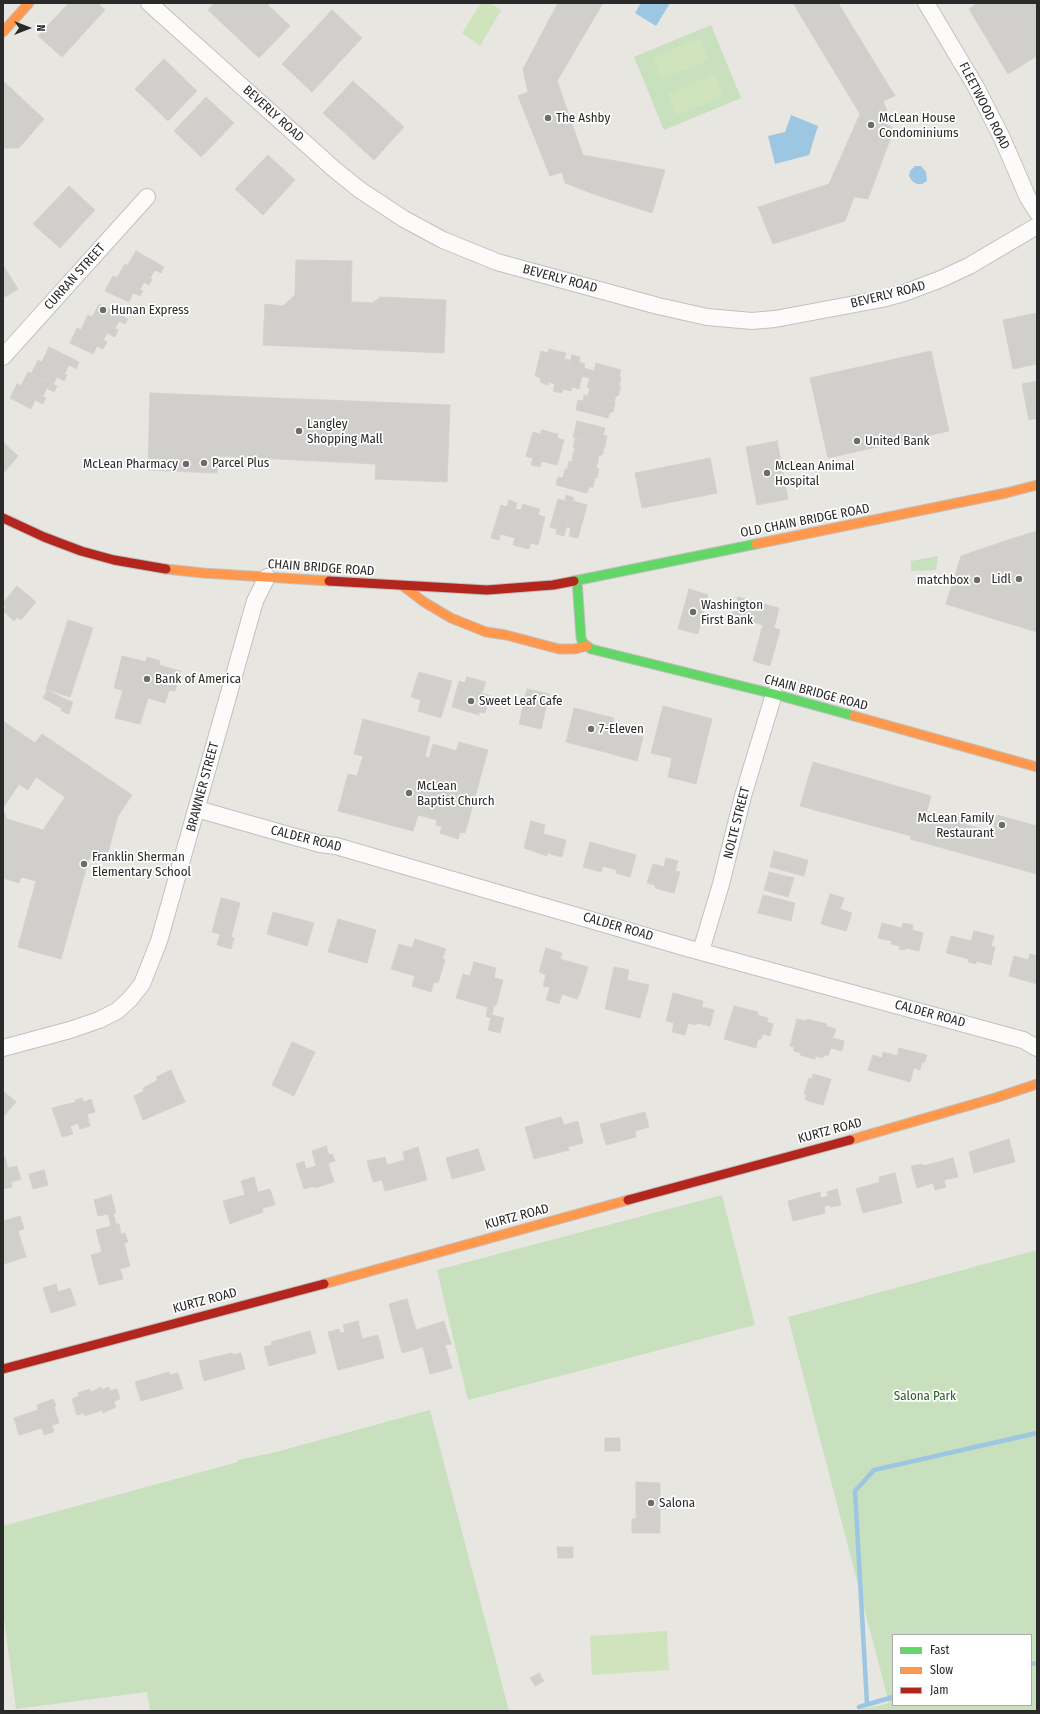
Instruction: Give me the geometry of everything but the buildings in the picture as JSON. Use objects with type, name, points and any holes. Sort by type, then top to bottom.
[{"type":"street","points":[[3,32],[29,3]]},
{"type":"street","name":"BEVERLY ROAD","points":[[149,3],[334,169],[360,190],[404,219],[443,240],[490,259],[658,306],[713,318],[752,321],[775,319],[888,298],[928,286],[955,273],[1037,226]]},
{"type":"street","name":"FLEETWOOD ROAD","points":[[926,3],[976,88],[1002,138],[1028,198],[1037,212]]},
{"type":"street","name":"CURRAN STREET","points":[[3,357],[147,197]]},
{"type":"street","name":"OLD CHAIN BRIDGE ROAD","points":[[577,580],[998,495],[1037,485]]},
{"type":"street","name":"CHAIN BRIDGE ROAD","points":[[3,518],[63,545],[114,560],[157,568],[267,577],[473,590],[547,585],[577,580]]},
{"type":"street","name":"BRAWNER STREET","points":[[3,1048],[70,1030],[99,1020],[117,1011],[142,984],[157,948],[198,809],[221,718],[255,601],[267,577]]},
{"type":"street","points":[[577,580],[581,638],[586,646]]},
{"type":"street","name":"CHAIN BRIDGE ROAD","points":[[403,586],[424,602],[451,618],[478,630],[492,634],[512,636],[558,649],[574,649],[586,646],[597,651],[774,694],[1037,767]]},
{"type":"street","name":"NOLTE STREET","points":[[700,951],[722,884],[743,796],[774,694]]},
{"type":"street","name":"CALDER ROAD","points":[[198,809],[306,840],[336,846],[700,951],[1023,1040],[1037,1048]]},
{"type":"street","name":"KURTZ ROAD","points":[[3,1369],[334,1281],[903,1124],[995,1098],[1037,1084]]},
{"type":"green space","points":[[481,3],[491,3],[501,10],[480,46],[462,33]]},
{"type":"green space","points":[[711,25],[741,98],[664,130],[634,57]]},
{"type":"green space","points":[[700,38],[709,60],[662,79],[653,58]]},
{"type":"green space","points":[[715,74],[724,96],[677,115],[668,94]]},
{"type":"green space","points":[[938,556],[936,570],[911,571],[911,561]]},
{"type":"green space","points":[[722,1195],[755,1325],[468,1400],[437,1270]]},
{"type":"green space","name":"Salona Park","points":[[1037,1250],[1037,1711],[855,1711],[889,1703],[788,1317]]},
{"type":"green space","points":[[430,1410],[509,1711],[150,1711],[147,1692],[16,1709],[3,1611],[3,1526],[238,1462],[238,1460],[276,1452]]},
{"type":"green space","points":[[667,1631],[669,1670],[592,1675],[590,1636]]},
{"type":"water","points":[[641,3],[670,3],[656,26],[635,13]]},
{"type":"water","points":[[791,115],[818,126],[809,155],[775,164],[768,136],[785,132]]},
{"type":"water","points":[[915,166],[921,166],[926,172],[927,181],[922,184],[917,184],[912,181],[909,176],[910,171]]},
{"type":"waterway","points":[[867,1704],[855,1491],[874,1470],[1037,1433]]},
{"type":"waterway","points":[[1032,1664],[1037,1663]]},
{"type":"waterway","points":[[859,1707],[892,1697]]},
{"type":"traffic: fast","points":[[574,581],[756,544]]},
{"type":"traffic: fast","points":[[577,580],[581,638],[583,643],[591,649],[774,694],[854,716]]},
{"type":"traffic: slow","points":[[3,32],[29,3]]},
{"type":"traffic: slow","points":[[756,544],[1006,493],[1037,485]]},
{"type":"traffic: slow","points":[[166,569],[203,573],[329,581]]},
{"type":"traffic: slow","points":[[403,586],[424,602],[451,618],[486,632],[506,635],[559,649],[574,649],[587,646]]},
{"type":"traffic: slow","points":[[854,716],[1037,767]]},
{"type":"traffic: slow","points":[[850,1140],[995,1098],[1037,1084]]},
{"type":"traffic: slow","points":[[324,1284],[628,1200]]},
{"type":"traffic: jam","points":[[3,518],[44,537],[81,551],[114,560],[166,569]]},
{"type":"traffic: jam","points":[[329,581],[487,590],[553,585],[574,581]]},
{"type":"traffic: jam","points":[[628,1200],[850,1140]]},
{"type":"traffic: jam","points":[[3,1369],[324,1284]]},
{"type":"place","name":"The Ashby","points":[[548,118]]},
{"type":"place","name":"McLean House Condominiums","points":[[871,125]]},
{"type":"place","name":"Hunan Express","points":[[103,310]]},
{"type":"place","name":"Langley Shopping Mall","points":[[299,431]]},
{"type":"place","name":"United Bank","points":[[857,441]]},
{"type":"place","name":"Parcel Plus","points":[[204,463]]},
{"type":"place","name":"McLean Pharmacy","points":[[186,464]]},
{"type":"place","name":"McLean Animal Hospital","points":[[767,473]]},
{"type":"place","name":"Lidl","points":[[1019,579]]},
{"type":"place","name":"matchbox","points":[[977,580]]},
{"type":"place","name":"Washington First Bank","points":[[693,612]]},
{"type":"place","name":"Bank of America","points":[[147,679]]},
{"type":"place","name":"Sweet Leaf Cafe","points":[[471,701]]},
{"type":"place","name":"7-Eleven","points":[[591,729]]},
{"type":"place","name":"McLean Baptist Church","points":[[409,793]]},
{"type":"place","name":"McLean Family Restaurant","points":[[1002,825]]},
{"type":"place","name":"Franklin Sherman Elementary School","points":[[84,864]]},
{"type":"place","name":"Salona","points":[[651,1503]]}]
